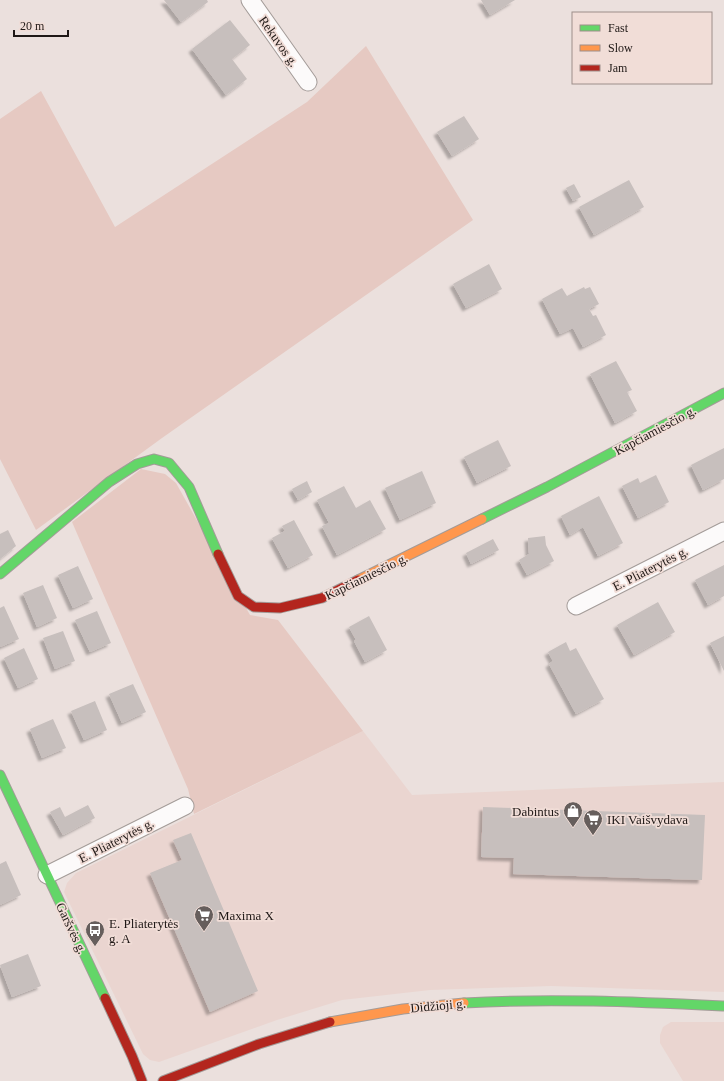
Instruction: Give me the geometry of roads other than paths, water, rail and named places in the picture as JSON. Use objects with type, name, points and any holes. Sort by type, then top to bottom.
[{"type":"main road","name":"Kapčiamiesčio g.","points":[[0,574],[109,482],[136,464],[154,459],[169,462],[189,487],[208,533],[238,596],[254,607],[280,608],[322,598],[547,487],[724,393]]},
{"type":"main road","name":"Garšvės g.","points":[[0,775],[142,1081]]},
{"type":"main road","name":"Didžioji g.","points":[[163,1081],[297,1032],[357,1016],[397,1009],[453,1003],[533,1000],[724,1006]]},
{"type":"street","name":"Rekuvos g.","points":[[250,0],[308,82]]},
{"type":"street","name":"E. Pliaterytės g.","points":[[576,606],[724,531]]},
{"type":"street","name":"E. Pliaterytės g.","points":[[47,875],[185,806]]},
{"type":"place","name":"Dabintus","points":[[573,828]]},
{"type":"place","name":"IKI Vaišvydava","points":[[593,836]]},
{"type":"place","name":"Maxima X","points":[[204,932]]},
{"type":"place","name":"E. Pliaterytės g. A","points":[[95,947]]}]
